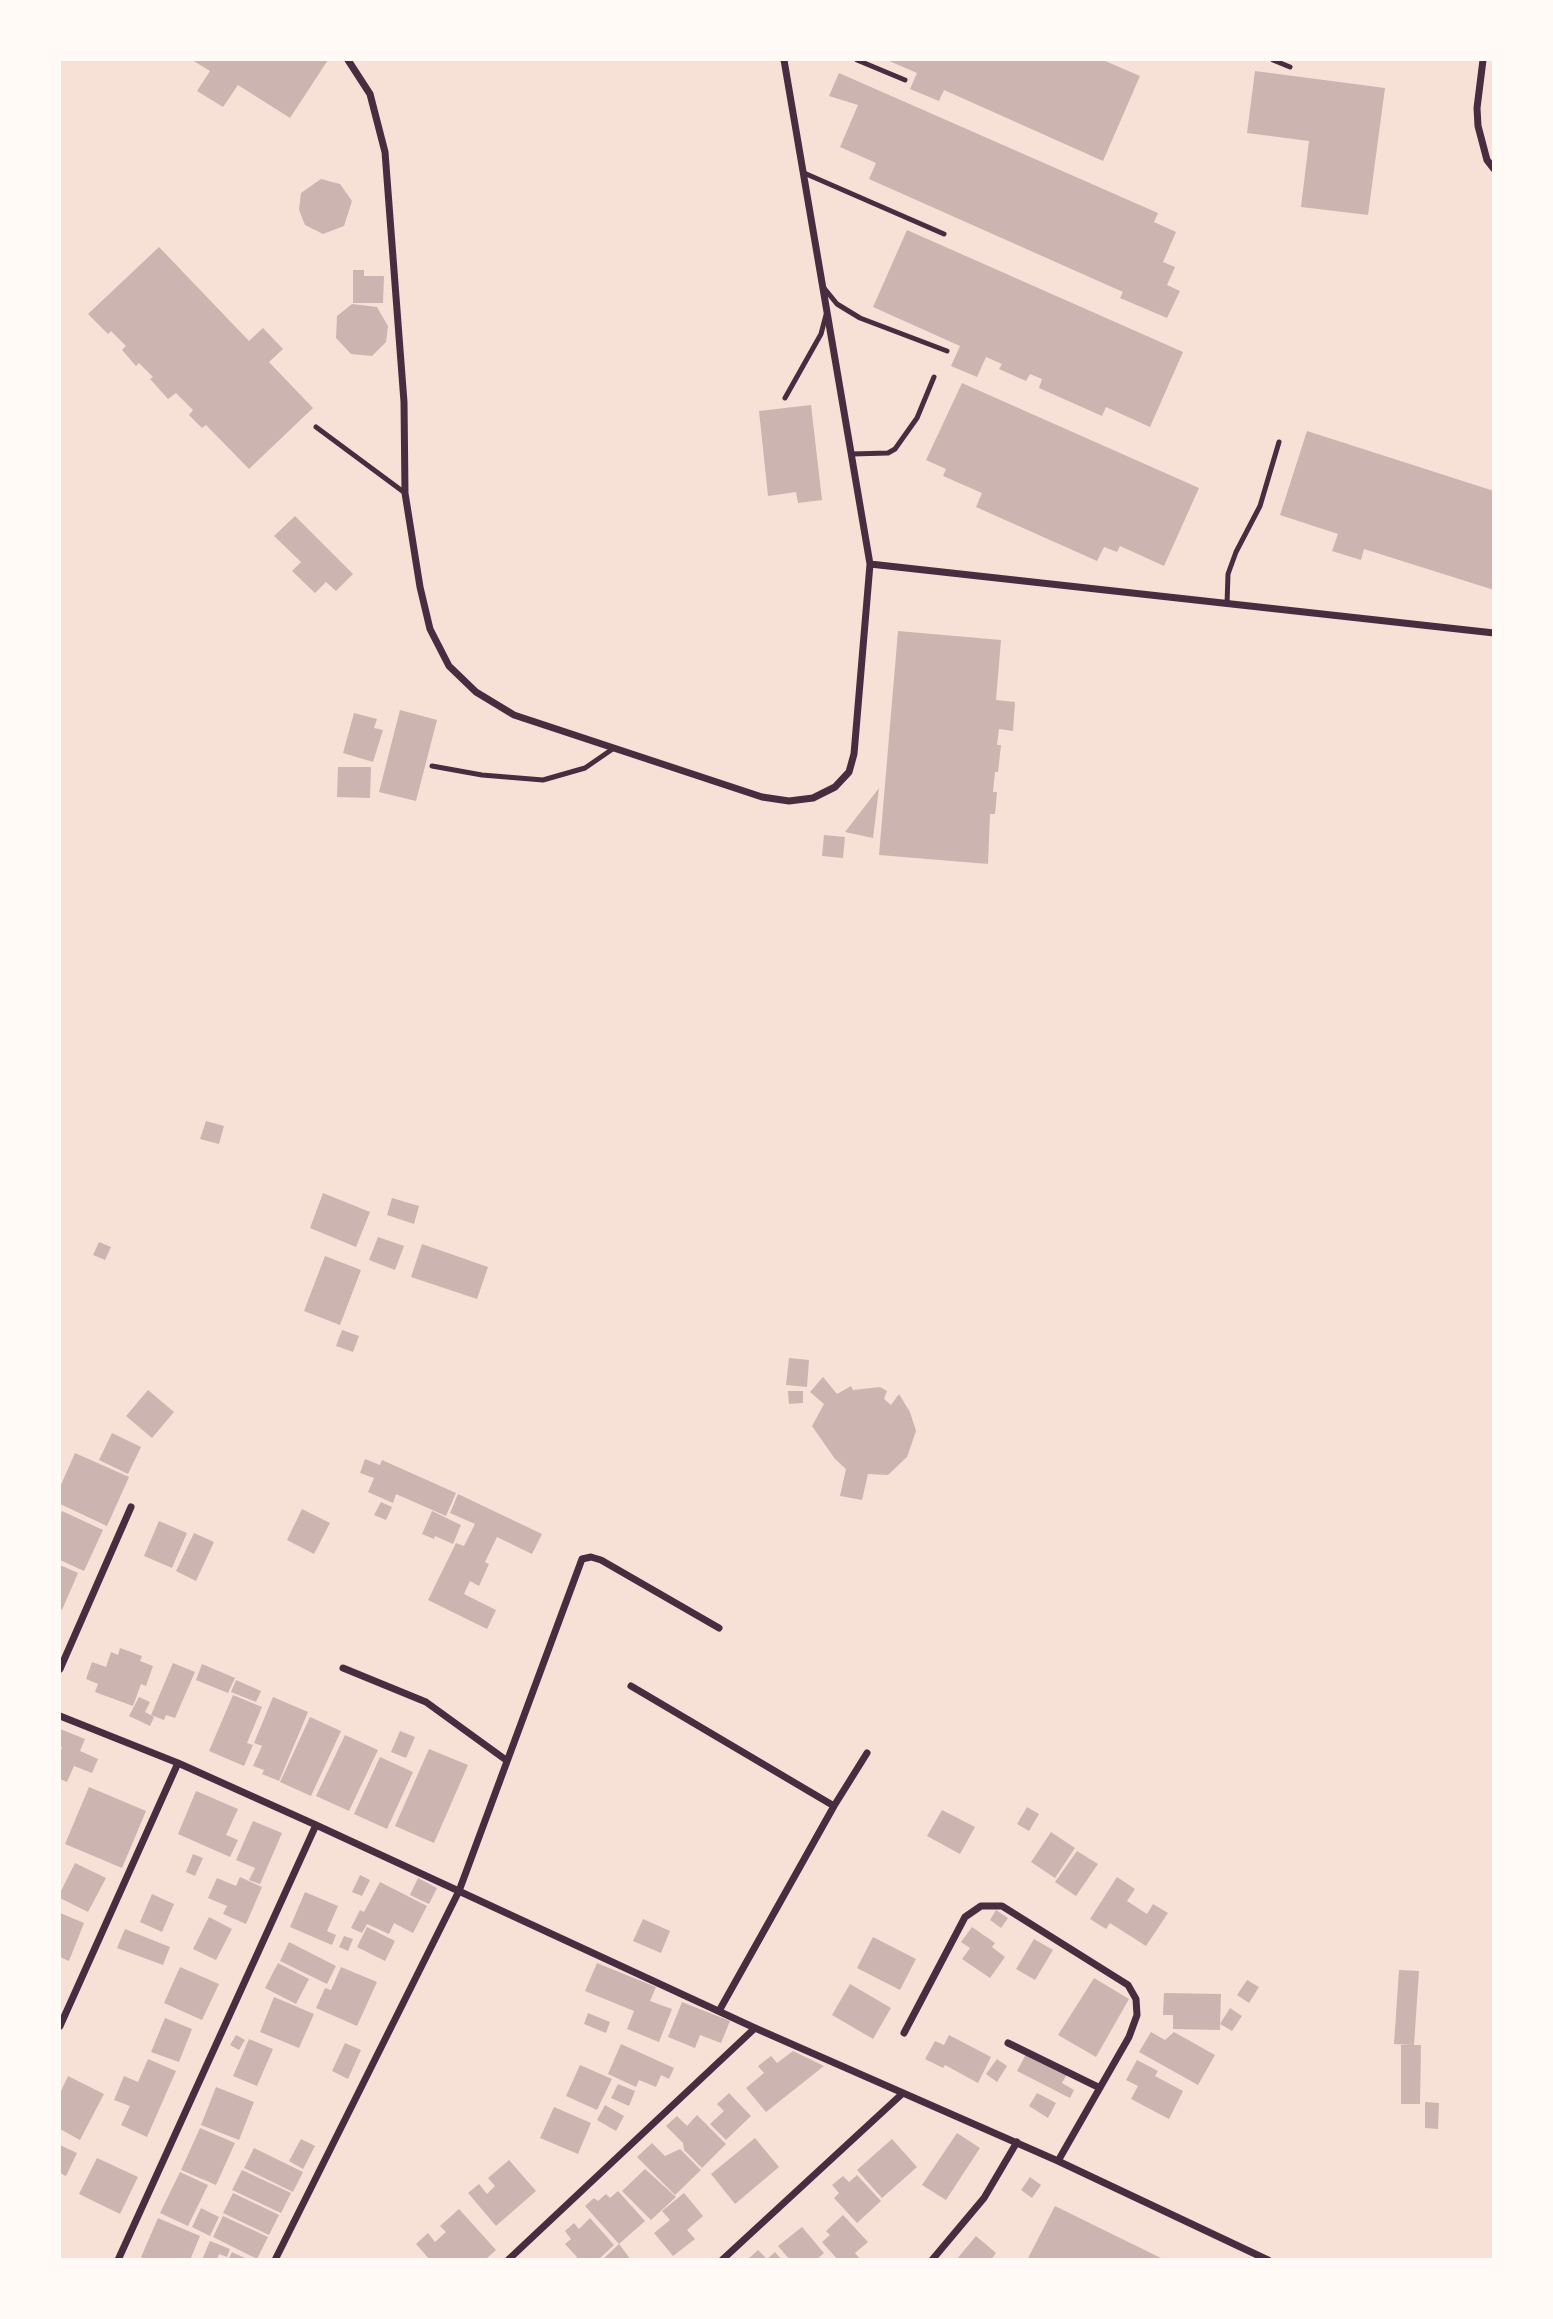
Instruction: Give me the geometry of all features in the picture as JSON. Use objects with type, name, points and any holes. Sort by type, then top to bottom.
[{"type":"street","points":[[348,60],[370,94],[385,152],[404,402],[405,493],[420,587],[430,629],[449,666],[476,692],[514,715],[762,797],[789,801],[813,798],[835,787],[849,772],[854,754],[870,564],[784,60]]},
{"type":"street","points":[[1483,60],[1477,108],[1478,126],[1487,160],[1493,169]]},
{"type":"street","points":[[870,564],[1493,633]]},
{"type":"street","points":[[60,1669],[131,1507]]},
{"type":"street","points":[[275,2259],[459,1891],[582,1559],[591,1557],[601,1560],[719,1628]]},
{"type":"street","points":[[343,1668],[426,1702],[506,1760]]},
{"type":"street","points":[[631,1686],[834,1805]]},
{"type":"street","points":[[60,1716],[178,1763],[316,1825],[755,2028],[1017,2142],[1268,2259]]},
{"type":"street","points":[[719,2011],[834,1805],[867,1753]]},
{"type":"street","points":[[60,2026],[178,1763]]},
{"type":"street","points":[[118,2259],[316,1825]]},
{"type":"street","points":[[904,2033],[965,1917],[981,1906],[1002,1906],[1128,1985],[1136,1998],[1137,2015],[1129,2036],[1058,2161]]},
{"type":"street","points":[[509,2259],[755,2028]]},
{"type":"street","points":[[1008,2043],[1100,2088]]},
{"type":"street","points":[[722,2259],[903,2093]]},
{"type":"street","points":[[932,2259],[984,2198],[1017,2142]]},
{"type":"street","points":[[517,2252],[524,2259]]},
{"type":"lane","points":[[857,60],[905,80]]},
{"type":"lane","points":[[1273,60],[1290,67]]},
{"type":"lane","points":[[804,173],[944,234]]},
{"type":"lane","points":[[824,288],[837,304],[860,318],[947,351]]},
{"type":"lane","points":[[785,398],[821,334],[828,309]]},
{"type":"lane","points":[[852,454],[888,453],[895,449],[918,418],[934,377]]},
{"type":"lane","points":[[316,427],[405,493]]},
{"type":"lane","points":[[1227,604],[1228,574],[1236,552],[1260,506],[1279,442]]},
{"type":"lane","points":[[432,765],[482,775],[543,780],[585,768],[614,748]]},
{"type":"building","points":[[192,60],[328,60],[290,118],[238,85],[223,107],[197,91],[210,71]]},
{"type":"building","points":[[887,60],[1103,60],[1140,76],[1103,161],[944,90],[939,101],[910,89],[917,73]]},
{"type":"building","points":[[1255,71],[1385,88],[1368,215],[1301,207],[1309,141],[1247,133]]},
{"type":"building","points":[[839,73],[1158,213],[1154,222],[1176,232],[1163,262],[1175,267],[1167,285],[1180,291],[1167,318],[1120,298],[1123,292],[869,179],[876,163],[840,147],[858,105],[829,96]]},
{"type":"building","points":[[321,179],[340,184],[352,201],[344,226],[323,234],[305,225],[299,210],[301,193]]},
{"type":"building","points":[[907,230],[1183,352],[1150,427],[1106,407],[1102,416],[1039,388],[1042,379],[1030,374],[1026,381],[999,369],[1002,364],[986,357],[977,377],[951,366],[960,346],[873,307]]},
{"type":"building","points":[[159,247],[249,341],[263,328],[283,349],[269,362],[313,408],[249,469],[206,425],[202,428],[189,415],[193,410],[176,393],[168,399],[150,379],[153,377],[139,363],[136,366],[122,350],[126,346],[111,331],[108,334],[88,314]]},
{"type":"building","points":[[353,270],[364,270],[364,276],[384,276],[383,303],[353,303]]},
{"type":"building","points":[[352,304],[377,307],[388,326],[386,342],[372,356],[351,354],[336,338],[337,316]]},
{"type":"building","points":[[962,383],[1199,488],[1164,566],[1120,546],[1117,552],[1104,547],[1097,561],[976,507],[982,493],[943,476],[946,469],[926,460]]},
{"type":"building","points":[[811,405],[822,500],[798,503],[796,492],[768,496],[759,411]]},
{"type":"building","points":[[1307,431],[1494,491],[1494,590],[1364,549],[1361,560],[1332,551],[1338,534],[1280,515]]},
{"type":"building","points":[[295,516],[353,574],[336,591],[326,582],[315,593],[292,571],[301,562],[274,536]]},
{"type":"building","points":[[898,631],[1001,640],[996,700],[1015,702],[1013,731],[999,729],[997,745],[1001,745],[993,792],[997,792],[995,814],[990,814],[988,864],[879,855]]},
{"type":"building","points":[[400,710],[437,720],[416,801],[379,792]]},
{"type":"building","points":[[354,713],[377,719],[374,728],[383,730],[373,762],[343,753]]},
{"type":"building","points":[[338,767],[371,767],[370,798],[337,797]]},
{"type":"building","points":[[879,788],[873,838],[845,832]]},
{"type":"building","points":[[824,835],[845,837],[843,858],[822,856]]},
{"type":"building","points":[[206,1121],[224,1126],[219,1144],[200,1139]]},
{"type":"building","points":[[323,1193],[370,1212],[356,1247],[310,1228]]},
{"type":"building","points":[[392,1198],[419,1206],[414,1224],[387,1215]]},
{"type":"building","points":[[378,1237],[404,1246],[395,1270],[369,1260]]},
{"type":"building","points":[[99,1242],[111,1247],[105,1260],[93,1255]]},
{"type":"building","points":[[422,1244],[488,1267],[477,1299],[411,1277]]},
{"type":"building","points":[[325,1256],[361,1270],[340,1325],[304,1311]]},
{"type":"building","points":[[342,1330],[359,1336],[353,1352],[336,1346]]},
{"type":"building","points":[[789,1358],[809,1360],[807,1387],[786,1385]]},
{"type":"building","points":[[823,1377],[837,1394],[851,1386],[853,1390],[880,1387],[887,1391],[884,1399],[891,1405],[899,1394],[910,1412],[916,1431],[907,1457],[888,1475],[868,1474],[862,1500],[840,1496],[846,1469],[835,1459],[812,1426],[824,1404],[810,1392]]},
{"type":"building","points":[[148,1390],[174,1412],[152,1438],[126,1416]]},
{"type":"building","points":[[788,1391],[803,1391],[803,1403],[789,1404]]},
{"type":"building","points":[[112,1433],[141,1447],[128,1474],[99,1460]]},
{"type":"building","points":[[75,1453],[129,1477],[107,1526],[60,1504],[60,1487]]},
{"type":"building","points":[[365,1459],[380,1465],[382,1460],[456,1493],[446,1516],[396,1494],[393,1503],[368,1492],[374,1478],[360,1473]]},
{"type":"building","points":[[458,1494],[542,1534],[532,1554],[497,1537],[485,1562],[489,1564],[479,1586],[470,1581],[464,1594],[496,1610],[487,1629],[428,1600],[456,1543],[464,1546],[475,1524],[450,1513]]},
{"type":"building","points":[[381,1502],[392,1507],[386,1520],[374,1515]]},
{"type":"building","points":[[302,1509],[330,1523],[314,1554],[287,1540]]},
{"type":"building","points":[[62,1511],[103,1530],[84,1571],[60,1560]]},
{"type":"building","points":[[432,1511],[461,1525],[453,1544],[422,1534]]},
{"type":"building","points":[[159,1521],[187,1533],[172,1568],[144,1556]]},
{"type":"building","points":[[194,1533],[214,1542],[196,1581],[176,1571]]},
{"type":"building","points":[[60,1565],[78,1573],[62,1610],[60,1608]]},
{"type":"building","points":[[120,1648],[142,1656],[140,1661],[153,1666],[146,1686],[141,1684],[133,1706],[95,1692],[98,1684],[86,1679],[92,1662],[106,1667],[111,1652],[118,1655]]},
{"type":"building","points":[[173,1663],[195,1672],[175,1718],[166,1715],[164,1720],[151,1715]]},
{"type":"building","points":[[202,1664],[235,1678],[228,1693],[196,1680]]},
{"type":"building","points":[[236,1680],[261,1691],[256,1702],[231,1692]]},
{"type":"building","points":[[233,1695],[262,1707],[247,1743],[253,1745],[244,1766],[209,1751]]},
{"type":"building","points":[[139,1697],[150,1702],[145,1712],[154,1717],[150,1726],[129,1716]]},
{"type":"building","points":[[273,1697],[308,1712],[279,1781],[262,1774],[264,1770],[253,1766],[262,1746],[254,1743]]},
{"type":"building","points":[[310,1717],[341,1731],[311,1796],[280,1782]]},
{"type":"building","points":[[60,1729],[85,1739],[80,1751],[98,1759],[92,1773],[74,1766],[67,1782],[60,1779]]},
{"type":"building","points":[[400,1731],[415,1737],[406,1758],[391,1752]]},
{"type":"building","points":[[345,1735],[378,1750],[349,1811],[316,1796]]},
{"type":"building","points":[[429,1749],[468,1765],[434,1843],[395,1826]]},
{"type":"building","points":[[380,1757],[413,1772],[387,1829],[354,1814]]},
{"type":"building","points":[[89,1787],[146,1811],[122,1868],[65,1844]]},
{"type":"building","points":[[196,1791],[238,1809],[226,1835],[238,1840],[230,1857],[178,1834]]},
{"type":"building","points":[[1027,1807],[1039,1814],[1029,1831],[1017,1824]]},
{"type":"building","points":[[942,1810],[975,1827],[960,1854],[927,1836]]},
{"type":"building","points":[[253,1821],[282,1833],[260,1884],[249,1880],[255,1868],[236,1860]]},
{"type":"building","points":[[1051,1832],[1075,1848],[1055,1878],[1031,1862]]},
{"type":"building","points":[[1077,1851],[1098,1864],[1076,1896],[1055,1882]]},
{"type":"building","points":[[193,1854],[203,1858],[195,1876],[186,1872]]},
{"type":"building","points":[[75,1863],[106,1878],[88,1912],[60,1898]]},
{"type":"building","points":[[360,1875],[370,1880],[362,1896],[352,1892]]},
{"type":"building","points":[[240,1877],[262,1887],[246,1924],[223,1914],[227,1906],[208,1898],[217,1878],[236,1886]]},
{"type":"building","points":[[1117,1877],[1135,1889],[1127,1901],[1147,1914],[1153,1904],[1168,1913],[1146,1946],[1110,1923],[1106,1929],[1090,1919]]},
{"type":"building","points":[[418,1878],[437,1888],[429,1904],[410,1895]]},
{"type":"building","points":[[380,1882],[427,1906],[413,1933],[394,1923],[389,1934],[367,1924],[362,1933],[351,1928],[360,1910],[364,1912]]},
{"type":"building","points":[[305,1892],[338,1906],[327,1931],[336,1935],[332,1945],[290,1927]]},
{"type":"building","points":[[152,1894],[174,1904],[162,1932],[140,1922]]},
{"type":"building","points":[[996,1910],[1008,1918],[1001,1928],[990,1920]]},
{"type":"building","points":[[60,1913],[84,1923],[69,1961],[60,1957]]},
{"type":"building","points":[[209,1917],[232,1929],[216,1960],[193,1949]]},
{"type":"building","points":[[643,1919],[670,1931],[661,1953],[633,1941]]},
{"type":"building","points":[[367,1927],[395,1941],[385,1961],[357,1947]]},
{"type":"building","points":[[972,1927],[995,1943],[992,1947],[1005,1957],[990,1978],[962,1959],[970,1948],[961,1942]]},
{"type":"building","points":[[125,1929],[170,1947],[163,1965],[117,1948]]},
{"type":"building","points":[[344,1936],[353,1939],[348,1951],[339,1947]]},
{"type":"building","points":[[873,1937],[916,1959],[900,1990],[857,1968]]},
{"type":"building","points":[[1034,1939],[1053,1950],[1035,1980],[1016,1969]]},
{"type":"building","points":[[289,1942],[336,1966],[327,1984],[280,1961]]},
{"type":"building","points":[[278,1963],[309,1979],[296,2004],[265,1988]]},
{"type":"building","points":[[597,1963],[656,1987],[650,2001],[672,2009],[659,2042],[627,2029],[634,2011],[585,1991]]},
{"type":"building","points":[[180,1967],[219,1984],[202,2020],[164,2003]]},
{"type":"building","points":[[341,1967],[377,1982],[357,2026],[316,2008],[325,1988],[331,1990]]},
{"type":"building","points":[[1399,1970],[1419,1971],[1414,2045],[1421,2045],[1420,2104],[1401,2104],[1401,2045],[1412,2045],[1394,2044]]},
{"type":"building","points":[[1094,1978],[1129,1999],[1096,2057],[1058,2035]]},
{"type":"building","points":[[1247,1980],[1259,1987],[1249,2003],[1237,1995]]},
{"type":"building","points":[[850,1984],[891,2008],[873,2039],[832,2015]]},
{"type":"building","points":[[1164,1993],[1221,1994],[1220,2030],[1173,2029],[1173,2015],[1163,2015]]},
{"type":"building","points":[[274,1997],[314,2014],[299,2048],[260,2032]]},
{"type":"building","points":[[682,2002],[730,2021],[721,2043],[700,2035],[695,2048],[668,2037]]},
{"type":"building","points":[[1230,2008],[1242,2016],[1232,2031],[1220,2024]]},
{"type":"building","points":[[588,2013],[610,2022],[606,2033],[584,2024]]},
{"type":"building","points":[[165,2018],[192,2029],[179,2062],[151,2052]]},
{"type":"building","points":[[1151,2032],[1165,2040],[1174,2032],[1215,2055],[1198,2085],[1139,2052]]},
{"type":"building","points":[[236,2035],[245,2040],[239,2050],[230,2045]]},
{"type":"building","points":[[949,2035],[991,2057],[978,2083],[945,2065],[943,2068],[925,2059],[935,2041],[944,2045]]},
{"type":"building","points":[[249,2039],[273,2049],[257,2086],[233,2076]]},
{"type":"building","points":[[345,2043],[361,2050],[348,2079],[332,2071]]},
{"type":"building","points":[[621,2044],[674,2068],[669,2079],[661,2075],[656,2087],[639,2080],[636,2087],[608,2074]]},
{"type":"building","points":[[793,2051],[824,2066],[766,2112],[746,2088],[764,2073],[758,2066],[771,2056],[777,2063]]},
{"type":"building","points":[[1026,2054],[1067,2074],[1062,2083],[1074,2090],[1070,2098],[1017,2071]]},
{"type":"building","points":[[148,2059],[176,2071],[147,2137],[121,2125],[130,2106],[114,2100],[124,2076],[138,2082]]},
{"type":"building","points":[[997,2059],[1007,2066],[997,2082],[986,2074]]},
{"type":"building","points":[[1137,2060],[1158,2071],[1155,2076],[1183,2091],[1169,2119],[1131,2099],[1138,2086],[1126,2080]]},
{"type":"building","points":[[580,2065],[612,2079],[597,2110],[566,2096]]},
{"type":"building","points":[[68,2076],[104,2094],[80,2140],[60,2129],[60,2093]]},
{"type":"building","points":[[618,2084],[635,2091],[629,2106],[611,2098]]},
{"type":"building","points":[[216,2087],[254,2102],[239,2140],[201,2125]]},
{"type":"building","points":[[729,2093],[751,2116],[726,2140],[710,2124],[724,2111],[717,2104]]},
{"type":"building","points":[[1037,2093],[1056,2103],[1048,2118],[1029,2106]]},
{"type":"building","points":[[1425,2102],[1439,2103],[1438,2129],[1425,2128]]},
{"type":"building","points":[[605,2105],[624,2116],[616,2131],[597,2120]]},
{"type":"building","points":[[554,2107],[591,2123],[578,2154],[540,2138]]},
{"type":"building","points":[[697,2115],[726,2144],[702,2168],[666,2126],[677,2116],[687,2126]]},
{"type":"building","points":[[200,2128],[235,2143],[216,2185],[181,2170]]},
{"type":"building","points":[[957,2133],[980,2148],[946,2200],[922,2185]]},
{"type":"building","points":[[755,2138],[779,2167],[735,2204],[711,2174]]},
{"type":"building","points":[[301,2139],[315,2146],[303,2169],[289,2161]]},
{"type":"building","points":[[892,2139],[917,2167],[882,2198],[857,2170]]},
{"type":"building","points":[[652,2143],[665,2156],[680,2149],[701,2170],[675,2195],[637,2157]]},
{"type":"building","points":[[60,2145],[77,2153],[66,2176],[60,2173]]},
{"type":"building","points":[[254,2148],[303,2172],[293,2192],[244,2168]]},
{"type":"building","points":[[97,2158],[138,2177],[120,2214],[79,2194]]},
{"type":"building","points":[[509,2160],[536,2191],[496,2226],[468,2193],[479,2184],[487,2194],[495,2186],[488,2178]]},
{"type":"building","points":[[645,2169],[676,2197],[651,2220],[622,2191]]},
{"type":"building","points":[[242,2170],[291,2193],[281,2213],[232,2190]]},
{"type":"building","points":[[180,2172],[208,2185],[188,2226],[160,2213]]},
{"type":"building","points":[[857,2175],[881,2201],[857,2223],[834,2198],[839,2193],[832,2185],[843,2176],[849,2182]]},
{"type":"building","points":[[1030,2177],[1041,2185],[1032,2198],[1021,2190]]},
{"type":"building","points":[[618,2191],[645,2221],[619,2244],[585,2206],[594,2198],[598,2201],[606,2194],[610,2198]]},
{"type":"building","points":[[233,2193],[279,2215],[269,2235],[223,2213]]},
{"type":"building","points":[[684,2193],[703,2216],[687,2230],[695,2239],[673,2256],[654,2233],[670,2220],[662,2211]]},
{"type":"building","points":[[1055,2206],[1165,2260],[1027,2260]]},
{"type":"building","points":[[201,2208],[219,2217],[210,2236],[192,2227]]},
{"type":"building","points":[[459,2209],[496,2250],[485,2260],[430,2260],[416,2244],[428,2233],[435,2242],[446,2232],[440,2226]]},
{"type":"building","points":[[843,2215],[868,2242],[855,2253],[861,2260],[838,2260],[822,2242],[830,2235],[826,2231]]},
{"type":"building","points":[[223,2216],[268,2237],[257,2259],[213,2237]]},
{"type":"building","points":[[158,2218],[200,2236],[190,2260],[146,2260],[141,2257]]},
{"type":"building","points":[[590,2218],[614,2245],[598,2260],[574,2260],[577,2257],[565,2244],[571,2239],[565,2231],[574,2223],[579,2229]]},
{"type":"building","points":[[802,2227],[824,2253],[816,2260],[790,2260],[778,2246]]},
{"type":"building","points":[[976,2236],[996,2253],[991,2260],[956,2260]]},
{"type":"building","points":[[210,2241],[230,2249],[227,2257],[219,2254],[217,2260],[202,2260]]},
{"type":"building","points":[[619,2244],[629,2257],[627,2260],[602,2260]]},
{"type":"building","points":[[758,2250],[767,2259],[775,2252],[782,2260],[747,2260]]},
{"type":"building","points":[[232,2252],[249,2260],[228,2260]]}]
